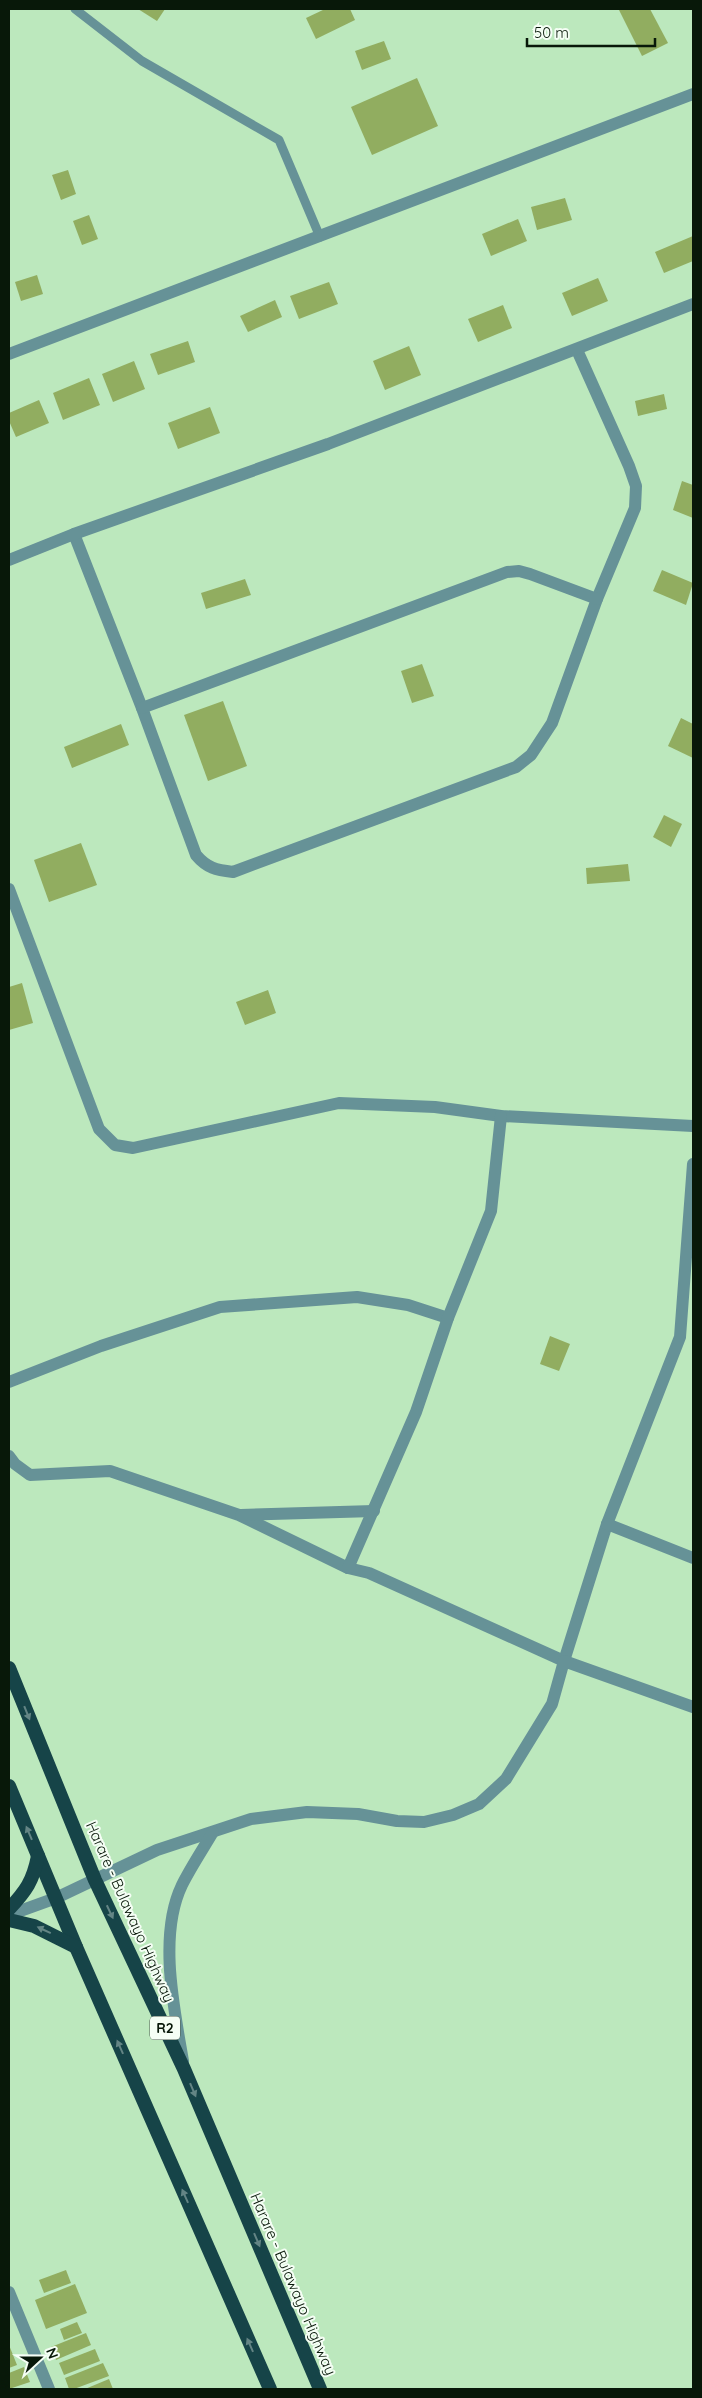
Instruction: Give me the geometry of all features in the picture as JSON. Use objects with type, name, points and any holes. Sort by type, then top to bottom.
[{"type":"highway","name":"Harare - Bulawayo Highway","points":[[9,1668],[95,1880],[184,2069],[320,2389]]},
{"type":"highway","points":[[9,1786],[76,1947],[270,2389]]},
{"type":"highway","points":[[9,1909],[23,1894],[34,1877],[38,1856]]},
{"type":"highway","points":[[9,1920],[34,1926],[76,1947]]},
{"type":"street","points":[[9,354],[693,94]]},
{"type":"street","points":[[9,560],[74,534],[328,444],[693,304]]},
{"type":"street","points":[[74,534],[142,708],[196,855],[205,866],[216,870],[233,872],[516,767],[531,755],[552,723],[597,599],[635,508],[636,486],[577,350]]},
{"type":"street","points":[[142,708],[507,572],[519,571],[530,574],[597,599]]},
{"type":"street","points":[[9,890],[99,1129],[115,1145],[133,1148],[339,1103],[436,1107],[501,1116],[693,1126]]},
{"type":"street","points":[[348,1568],[416,1412],[448,1318],[491,1211],[501,1116]]},
{"type":"street","points":[[9,1915],[56,1898],[157,1850],[251,1819],[307,1812],[358,1814],[397,1821],[424,1822],[453,1816],[478,1804],[506,1779],[552,1704],[608,1524],[680,1338],[693,1164]]},
{"type":"street","points":[[9,1382],[101,1346],[220,1307],[357,1297],[408,1305],[448,1318]]},
{"type":"street","points":[[9,1456],[15,1464],[30,1474],[110,1471],[239,1515],[348,1568],[369,1573],[564,1661],[693,1707]]},
{"type":"street","points":[[239,1515],[374,1511]]},
{"type":"street","points":[[608,1524],[693,1558]]},
{"type":"street","points":[[184,2069],[170,1988],[172,1921],[182,1886],[213,1832]]},
{"type":"street","points":[[9,2292],[49,2389]]},
{"type":"lane","points":[[74,9],[142,61],[280,140],[320,237]]},
{"type":"building","points":[[138,9],[165,9],[157,21]]},
{"type":"building","points":[[325,9],[350,9],[355,20],[316,39],[306,18]]},
{"type":"building","points":[[650,9],[668,43],[642,56],[619,10]]},
{"type":"building","points":[[384,41],[391,59],[362,70],[355,51]]},
{"type":"building","points":[[417,78],[438,126],[372,155],[351,107]]},
{"type":"building","points":[[68,170],[76,194],[61,200],[52,175]]},
{"type":"building","points":[[565,198],[572,220],[537,230],[531,207]]},
{"type":"building","points":[[89,215],[98,239],[82,245],[73,221]]},
{"type":"building","points":[[518,219],[527,241],[491,256],[482,234]]},
{"type":"building","points":[[693,236],[693,261],[664,273],[655,252]]},
{"type":"building","points":[[37,275],[43,294],[21,301],[15,282]]},
{"type":"building","points":[[598,278],[608,301],[572,316],[562,293]]},
{"type":"building","points":[[329,282],[338,304],[299,319],[290,296]]},
{"type":"building","points":[[275,300],[282,317],[248,332],[240,316]]},
{"type":"building","points":[[503,305],[512,328],[478,342],[468,319]]},
{"type":"building","points":[[188,341],[195,362],[158,375],[150,354]]},
{"type":"building","points":[[409,346],[421,375],[385,390],[373,361]]},
{"type":"building","points":[[134,361],[145,389],[113,402],[102,374]]},
{"type":"building","points":[[89,378],[100,405],[63,420],[53,393]]},
{"type":"building","points":[[664,394],[667,409],[638,416],[635,401]]},
{"type":"building","points":[[39,400],[49,423],[16,437],[9,421],[9,413]]},
{"type":"building","points":[[210,407],[220,433],[178,449],[168,423]]},
{"type":"building","points":[[682,481],[693,485],[693,518],[673,510]]},
{"type":"building","points":[[662,570],[693,583],[686,605],[653,591]]},
{"type":"building","points":[[245,579],[251,595],[206,609],[201,593]]},
{"type":"building","points":[[422,664],[434,696],[412,703],[401,671]]},
{"type":"building","points":[[223,701],[247,766],[208,781],[184,715]]},
{"type":"building","points":[[681,718],[693,724],[693,758],[668,746]]},
{"type":"building","points":[[121,724],[129,745],[72,768],[64,747]]},
{"type":"building","points":[[664,815],[682,824],[671,847],[653,837]]},
{"type":"building","points":[[81,843],[97,885],[49,902],[34,860]]},
{"type":"building","points":[[628,864],[630,881],[587,884],[586,868]]},
{"type":"building","points":[[22,983],[33,1023],[9,1030],[9,987]]},
{"type":"building","points":[[268,990],[276,1013],[245,1025],[236,1002]]},
{"type":"building","points":[[550,1336],[570,1344],[559,1371],[540,1364]]},
{"type":"building","points":[[66,2270],[71,2283],[44,2293],[39,2280]]},
{"type":"building","points":[[75,2284],[87,2313],[46,2329],[35,2300]]},
{"type":"building","points":[[77,2322],[82,2333],[64,2340],[60,2329]]},
{"type":"building","points":[[86,2333],[91,2345],[56,2360],[51,2347]]},
{"type":"building","points":[[9,2345],[17,2365],[9,2368]]},
{"type":"building","points":[[95,2349],[100,2361],[64,2375],[59,2363]]},
{"type":"building","points":[[103,2363],[109,2376],[74,2389],[69,2389],[65,2378]]},
{"type":"building","points":[[24,2367],[30,2382],[9,2389],[9,2373]]},
{"type":"building","points":[[109,2379],[113,2389],[85,2389]]}]
